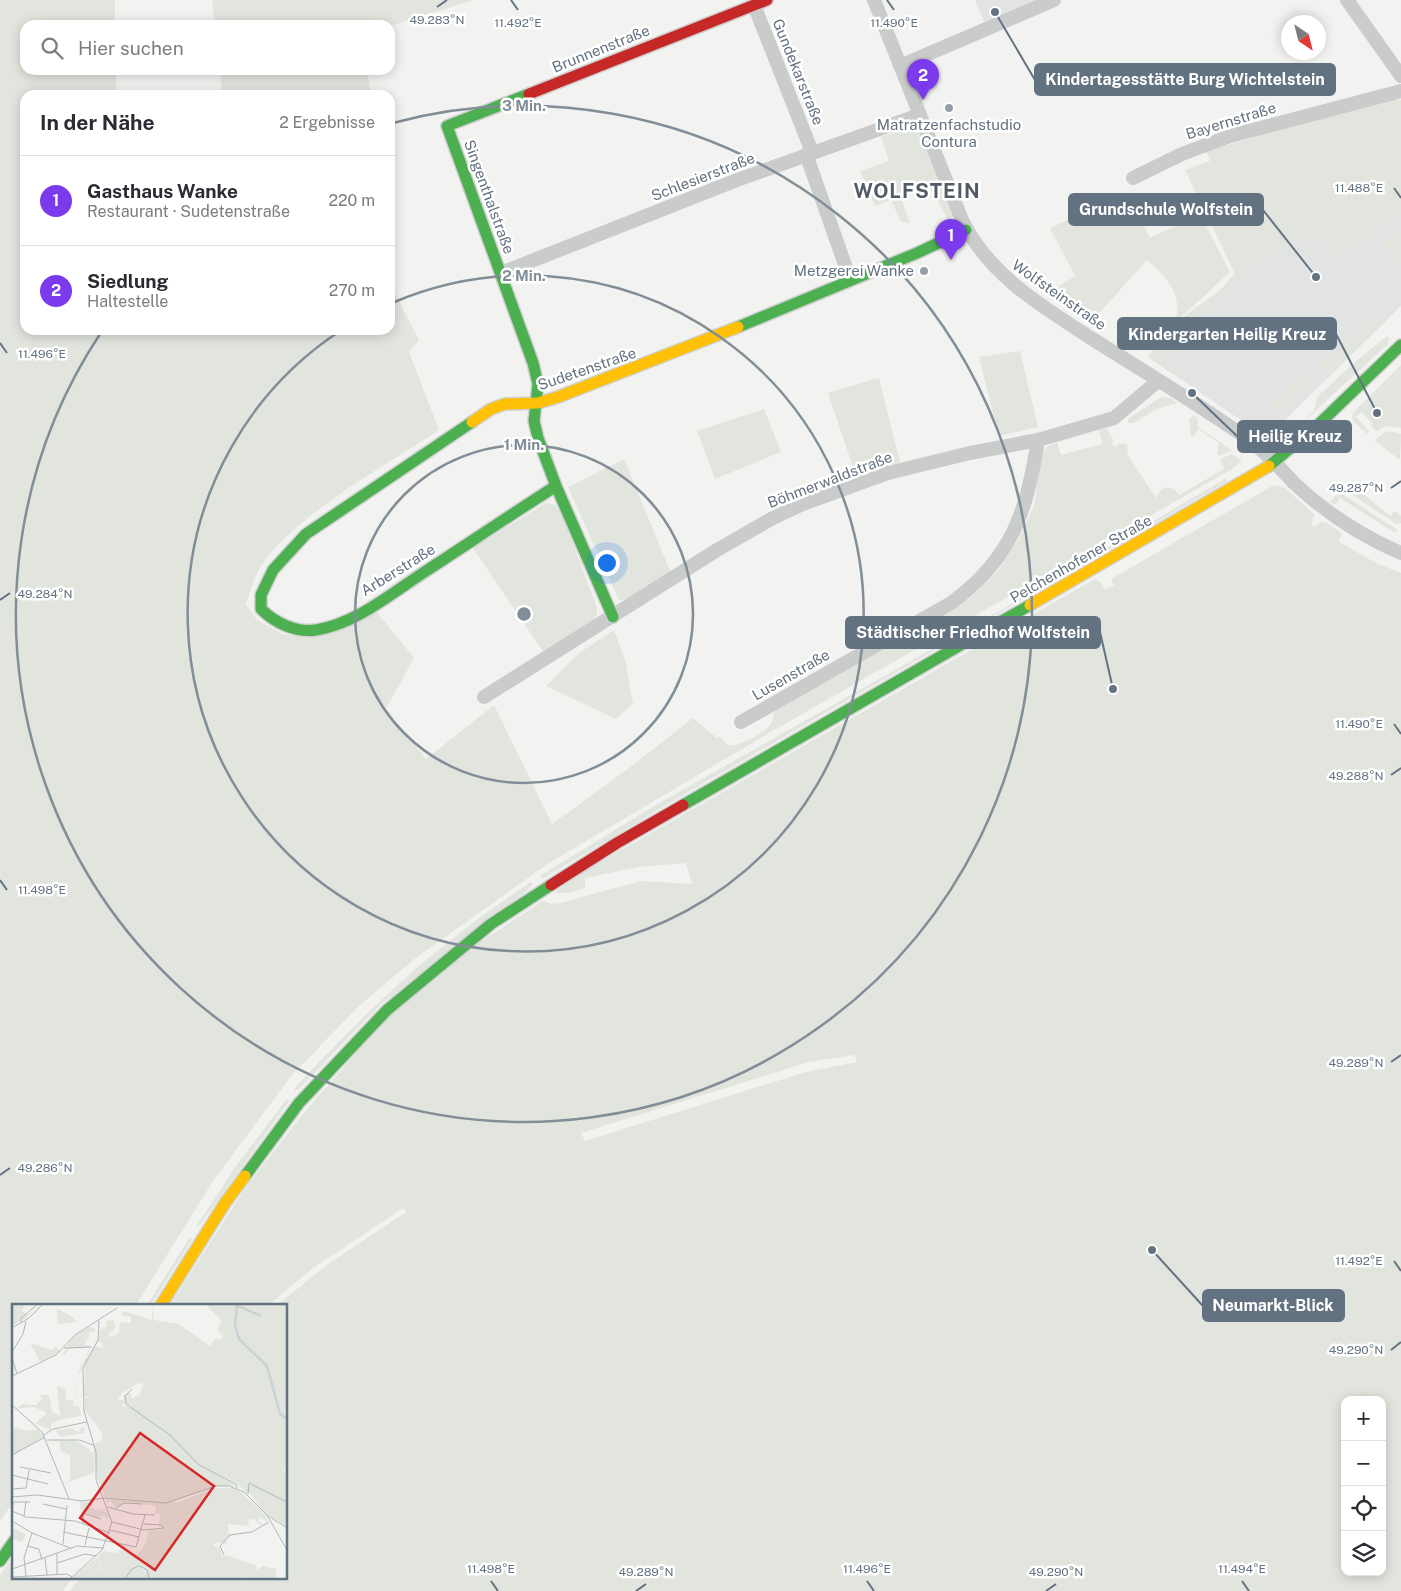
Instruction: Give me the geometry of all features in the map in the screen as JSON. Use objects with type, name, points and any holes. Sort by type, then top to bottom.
[{"type":"street","name":"Brunnenstraße","points":[[447,126],[767,0]]},
{"type":"street","name":"Wolfsteinstraße","points":[[874,0],[966,230],[983,254],[1014,286],[1158,382],[1237,431],[1343,523],[1361,534],[1401,553]]},
{"type":"street","points":[[900,66],[1054,0]]},
{"type":"street","points":[[1347,0],[1401,76]]},
{"type":"street","name":"Gundekarstraße","points":[[754,5],[809,153],[850,280]]},
{"type":"street","name":"Bayernstraße","points":[[1133,178],[1182,154],[1230,136],[1401,90]]},
{"type":"street","name":"Schlesierstraße","points":[[501,273],[809,153],[919,115]]},
{"type":"street","name":"Singenthalstraße","points":[[447,126],[533,362],[538,384],[535,428],[556,486],[614,617]]},
{"type":"street","name":"Sudetenstraße","points":[[262,594],[273,570],[285,554],[328,518],[491,409],[505,404],[538,402],[585,388],[674,354],[966,230]]},
{"type":"street","name":"Pelchenhofener Straße","points":[[162,1304],[225,1203],[299,1103],[406,991],[461,947],[535,895],[617,843],[1159,532],[1275,462],[1335,409],[1401,345]]},
{"type":"street","name":"Böhmerwaldstraße","points":[[484,698],[748,531],[803,504],[888,473],[970,453],[1038,440],[1114,418],[1158,382]]},
{"type":"street","name":"Lusenstraße","points":[[741,722],[951,603],[980,578],[996,561],[1021,516],[1031,484],[1038,440]]},
{"type":"street","name":"Arberstraße","points":[[262,594],[261,609],[278,622],[298,629],[314,630],[331,626],[348,619],[402,587],[556,486]]},
{"type":"street","points":[[0,1561],[12,1544]]},
{"type":"shaded area","points":[[0,0],[115,0],[115,20],[20,20],[20,75],[116,75],[116,90],[20,90],[20,335],[395,335],[395,294],[419,340],[409,352],[439,430],[347,489],[302,523],[282,541],[262,564],[246,604],[257,620],[282,634],[305,638],[375,610],[414,658],[386,709],[426,759],[494,705],[552,824],[625,771],[693,718],[717,738],[720,736],[727,745],[731,746],[744,742],[758,735],[769,726],[774,710],[969,599],[998,571],[1018,540],[1034,506],[1042,454],[1047,447],[1057,442],[1061,455],[1102,444],[1099,430],[1106,428],[1114,441],[1112,444],[1116,447],[1119,443],[1127,444],[1128,455],[1156,498],[1160,491],[1166,487],[1174,489],[1179,495],[1224,469],[1220,459],[1232,454],[1242,461],[1232,469],[769,733],[549,863],[413,960],[357,1008],[292,1075],[213,1181],[137,1304],[12,1304],[12,1504],[0,1521]]},
{"type":"shaded area","points":[[212,0],[474,0],[395,24],[395,20],[214,20]]},
{"type":"shaded area","points":[[975,0],[1037,0],[985,24]]},
{"type":"shaded area","points":[[220,75],[368,75],[370,90],[222,90]]},
{"type":"shaded area","points":[[1393,98],[1401,100],[1401,215],[1387,222],[1370,238],[1367,235],[1340,257],[1330,243],[1314,237],[1299,242],[1297,237],[1293,238],[1294,244],[1261,255],[1254,268],[1244,273],[1221,300],[1184,324],[1173,334],[1188,348],[1182,356],[1169,345],[1162,354],[1179,369],[1174,375],[1148,357],[1180,321],[1224,287],[1235,273],[1185,170],[1210,161],[1206,151]]},
{"type":"shaded area","points":[[916,128],[921,135],[953,216],[948,220],[926,181],[899,193],[910,223],[901,222],[891,200],[875,206],[860,171],[889,161],[881,137]]},
{"type":"shaded area","points":[[1185,170],[1394,218],[1401,215],[1401,306],[1267,438],[1148,357],[1174,327],[1193,310],[1218,294],[1235,273]]},
{"type":"shaded area","points":[[1115,199],[1120,207],[1131,201],[1150,238],[1200,214],[1230,272],[1175,323],[1177,304],[1172,288],[1161,273],[1147,260],[1094,319],[1050,292],[1075,276],[1050,228]]},
{"type":"shaded area","points":[[1401,230],[1401,269],[1382,246]]},
{"type":"shaded area","points":[[1375,312],[1384,323],[1330,374],[1326,369],[1323,371],[1318,365]]},
{"type":"shaded area","points":[[1387,336],[1390,339],[1387,345],[1287,437],[1277,441],[1278,436],[1283,431],[1287,435],[1314,411],[1319,395],[1357,360]]},
{"type":"shaded area","points":[[1020,351],[1038,427],[999,436],[979,357]]},
{"type":"shaded area","points":[[1401,365],[1401,428],[1385,426],[1376,431],[1371,426],[1373,424],[1361,412],[1356,417],[1369,431],[1367,434],[1353,421],[1352,414]]},
{"type":"shaded area","points":[[1310,372],[1317,380],[1279,416],[1270,406],[1296,380],[1299,382]]},
{"type":"shaded area","points":[[879,378],[900,462],[856,476],[828,393]]},
{"type":"shaded area","points":[[1161,397],[1171,398],[1177,403],[1157,409],[1134,423],[1128,423],[1128,419]]},
{"type":"shaded area","points":[[764,409],[781,452],[715,479],[697,431]]},
{"type":"shaded area","points":[[1193,415],[1198,418],[1198,427],[1232,450],[1219,456],[1217,454],[1219,443],[1198,429],[1194,437],[1191,436],[1189,419]]},
{"type":"shaded area","points":[[1387,431],[1401,434],[1400,460],[1374,440]]},
{"type":"shaded area","points":[[624,459],[671,573],[631,599],[619,600],[568,487]]},
{"type":"shaded area","points":[[1225,479],[1228,481],[678,798],[544,878],[541,878],[541,875],[661,802],[989,617]]},
{"type":"shaded area","points":[[1350,483],[1390,516],[1395,511],[1401,516],[1401,523],[1396,524],[1344,489]]},
{"type":"shaded area","points":[[1274,485],[1285,488],[1314,514],[1311,525],[1315,527],[1320,522],[1325,522],[1342,533],[1339,542],[1376,563],[1401,573],[1401,1591],[70,1591],[80,1578],[288,1578],[288,1304],[278,1304],[327,1265],[406,1212],[403,1208],[313,1268],[270,1304],[171,1304],[244,1190],[306,1110],[386,1020],[482,941],[543,901],[551,904],[560,903],[641,881],[692,884],[686,863],[639,867],[585,878],[585,888],[567,893],[554,893],[583,872],[1095,579],[1100,582],[1105,590],[1114,585],[1111,579]],"holes":[[[855,1055],[857,1062],[806,1072],[585,1141],[581,1133],[809,1062]]]},
{"type":"shaded area","points":[[1342,494],[1398,530],[1395,533],[1340,498],[1336,504],[1330,503],[1335,496]]},
{"type":"shaded area","points":[[546,503],[555,505],[564,519],[597,608],[597,614],[592,622],[544,653],[473,548]]},
{"type":"shaded area","points":[[614,630],[626,663],[633,704],[616,719],[546,686],[579,653]]},
{"type":"shaded area","points":[[531,882],[533,884],[529,889],[381,1004],[295,1091],[295,1088],[349,1031],[406,978],[498,904]]},
{"type":"shaded area","points":[[286,1100],[290,1100],[200,1225],[196,1227],[236,1166]]},
{"type":"shaded area","points":[[190,1237],[192,1240],[152,1304],[148,1304]]},
{"type":"shaded area","points":[[12,1559],[12,1578],[73,1578],[63,1591],[0,1591],[0,1575]]},
{"type":"traffic: fast","points":[[529,94],[447,126],[533,363],[538,384],[534,421],[538,438],[556,486],[613,617]]},
{"type":"traffic: fast","points":[[738,327],[917,253],[966,230]]},
{"type":"traffic: fast","points":[[1269,466],[1319,424],[1401,345]]},
{"type":"traffic: fast","points":[[472,422],[306,534],[273,570],[261,595],[261,609],[279,623],[301,630],[308,631],[331,627],[373,606],[556,486]]},
{"type":"traffic: fast","points":[[683,805],[1030,605]]},
{"type":"traffic: fast","points":[[245,1176],[299,1103],[387,1010],[491,924],[551,885]]},
{"type":"traffic: fast","points":[[0,1561],[12,1544]]},
{"type":"traffic: slow","points":[[472,422],[491,409],[505,404],[538,403],[558,397],[738,327]]},
{"type":"traffic: slow","points":[[1030,605],[1269,466]]},
{"type":"traffic: slow","points":[[162,1304],[225,1203],[245,1176]]},
{"type":"traffic: jam","points":[[529,94],[767,0]]},
{"type":"traffic: jam","points":[[551,885],[617,843],[683,805]]},
{"type":"place","name":"Kindertagesstätte Burg Wichtelstein","points":[[995,12]]},
{"type":"place","name":"Siedlung","points":[[923,100]]},
{"type":"place","name":"Matratzenfachstudio Contura","points":[[949,108]]},
{"type":"place","name":"Gasthaus Wanke","points":[[951,260]]},
{"type":"place","name":"Metzgerei Wanke","points":[[924,271]]},
{"type":"place","name":"Grundschule Wolfstein","points":[[1316,277]]},
{"type":"place","name":"Heilig Kreuz","points":[[1192,393]]},
{"type":"place","name":"Kindergarten Heilig Kreuz","points":[[1377,413]]},
{"type":"place","name":"Städtischer Friedhof Wolfstein","points":[[1113,689]]},
{"type":"place","name":"Neumarkt-Blick","points":[[1152,1250]]},
{"type":"district","name":"WOLFSTEIN","points":[[917,191]]}]
